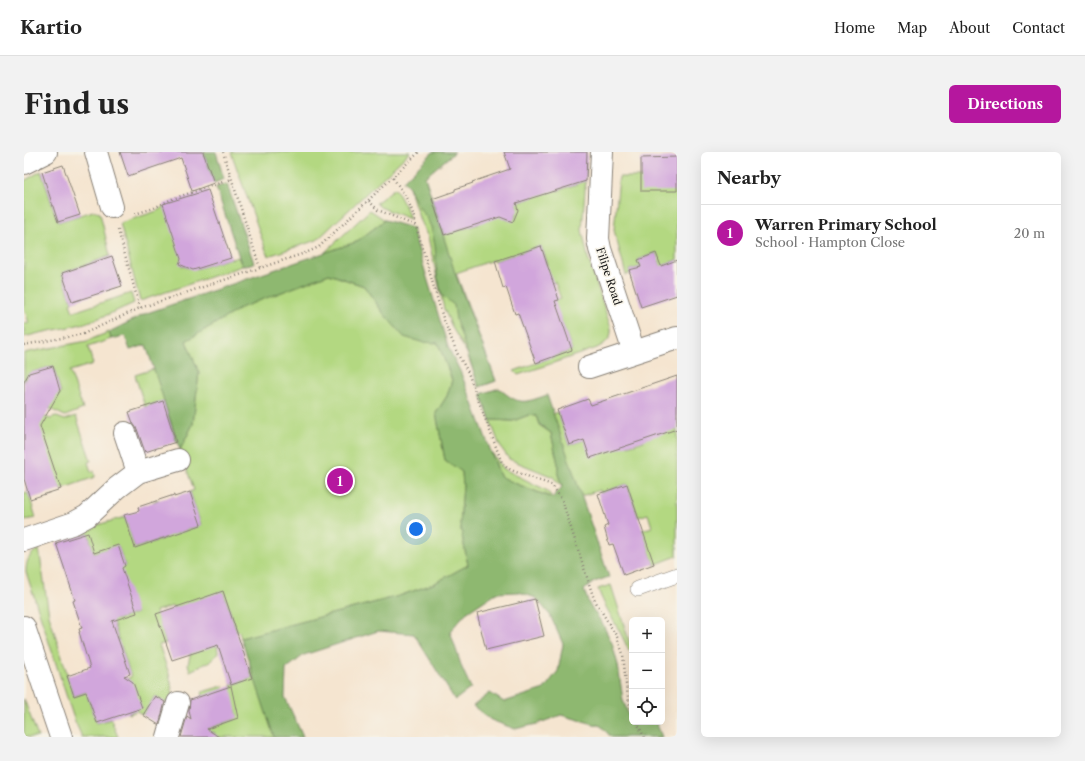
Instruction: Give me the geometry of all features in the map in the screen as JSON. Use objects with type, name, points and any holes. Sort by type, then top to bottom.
[{"type":"street","points":[[24,163],[46,152]]},
{"type":"street","points":[[96,152],[112,207]]},
{"type":"street","name":"Filipe Road","points":[[602,152],[598,228],[600,249],[634,352]]},
{"type":"street","points":[[589,367],[677,338]]},
{"type":"street","points":[[125,433],[138,472]]},
{"type":"street","points":[[24,540],[74,523],[87,516],[117,488],[138,472],[178,460]]},
{"type":"street","points":[[24,627],[29,661],[61,737]]},
{"type":"street","points":[[168,737],[178,703]]},
{"type":"lane","points":[[638,589],[677,575]]},
{"type":"path","points":[[223,152],[260,268]]},
{"type":"path","points":[[24,345],[84,334],[140,308],[319,247],[420,152]]},
{"type":"path","points":[[393,178],[406,197],[413,211],[443,318],[458,355],[467,370],[502,463],[507,468],[516,472],[552,485],[562,500],[594,599],[617,637],[623,654],[629,703]]},
{"type":"path","points":[[369,201],[378,210],[416,226]]},
{"type":"path","points":[[112,207],[140,308]]},
{"type":"path","points":[[638,725],[644,737]]},
{"type":"green space","points":[[203,152],[216,152],[224,179],[214,183]]},
{"type":"green space","points":[[231,152],[410,152],[317,240],[268,256]]},
{"type":"green space","points":[[433,152],[455,152],[425,177],[455,273],[496,381],[479,387],[456,320],[454,305],[442,296],[437,275],[435,246],[431,227],[427,218],[418,206],[409,187],[403,181]]},
{"type":"green space","points":[[543,152],[557,191],[585,181],[581,168],[582,161],[587,163],[582,230],[588,258],[611,332],[606,342],[597,348],[518,375],[514,371],[572,350],[554,301],[561,299],[555,282],[516,294],[541,267],[548,265],[541,246],[456,273],[496,381],[479,387],[467,353],[453,329],[444,309],[428,237],[420,221],[409,187],[425,177],[444,235],[479,224],[471,197],[500,213],[502,218],[508,220],[514,219],[517,213],[515,208],[517,207],[508,178],[512,177],[521,202],[536,196]]},
{"type":"green space","points":[[41,171],[58,222],[93,211],[100,213],[110,256],[62,273],[72,302],[70,303],[73,312],[131,293],[134,303],[85,323],[24,337],[24,324],[29,323],[24,308],[24,181]]},
{"type":"green space","points":[[619,177],[641,177],[677,191],[677,260],[666,264],[676,291],[670,293],[656,253],[638,260],[641,267],[629,270],[630,274],[626,275],[614,230]]},
{"type":"green space","points":[[227,184],[254,263],[242,266],[216,187]]},
{"type":"green space","points":[[395,188],[410,219],[380,207],[376,203]]},
{"type":"green space","points":[[173,201],[190,250],[181,261],[182,266],[189,268],[195,266],[196,269],[238,257],[242,266],[140,301],[120,223],[157,211]]},
{"type":"green space","points":[[370,210],[385,220],[356,242],[323,254]]},
{"type":"green space","points":[[385,220],[412,228],[448,347],[460,371],[500,476],[552,498],[562,487],[558,474],[558,464],[551,433],[539,424],[536,416],[529,415],[513,421],[490,420],[481,394],[499,388],[512,398],[522,401],[533,400],[547,395],[609,577],[594,582],[584,590],[589,604],[602,623],[612,643],[618,665],[623,700],[629,716],[629,725],[657,725],[662,737],[611,737],[601,726],[561,715],[537,724],[515,729],[491,720],[473,706],[490,693],[504,702],[544,689],[558,671],[563,644],[550,615],[536,598],[519,592],[496,593],[466,613],[450,631],[462,668],[471,688],[455,700],[414,634],[378,631],[304,655],[286,669],[285,697],[303,737],[274,737],[241,638],[399,596],[433,584],[468,565],[460,525],[463,486],[462,472],[445,460],[436,413],[447,396],[452,380],[438,343],[421,342],[404,337],[384,314],[364,286],[329,274],[243,307],[186,341],[199,372],[193,424],[180,450],[146,345],[130,350],[125,336],[111,339],[109,332],[147,313],[356,242]]},
{"type":"green space","points":[[329,274],[364,286],[384,314],[421,342],[438,342],[452,380],[447,396],[436,413],[445,460],[462,471],[463,486],[460,525],[468,565],[433,584],[399,596],[241,638],[239,631],[237,632],[223,592],[217,644],[218,654],[209,662],[190,671],[188,664],[192,648],[173,606],[156,611],[166,643],[159,645],[169,674],[173,694],[167,704],[155,696],[143,715],[137,711],[129,714],[128,713],[131,712],[88,697],[97,723],[111,719],[118,737],[82,737],[74,719],[26,572],[29,558],[39,549],[49,615],[74,696],[131,677],[121,646],[99,653],[98,648],[119,641],[112,618],[116,620],[137,613],[103,574],[125,566],[118,546],[94,553],[88,533],[74,537],[73,532],[125,517],[135,548],[165,538],[153,502],[158,499],[171,535],[201,525],[190,492],[194,490],[180,450],[193,424],[199,373],[186,341],[242,307]]},
{"type":"green space","points":[[109,332],[111,339],[88,347],[93,364],[70,371],[83,409],[65,416],[50,409],[49,397],[61,393],[53,366],[29,373],[24,382],[24,353],[87,341]]},
{"type":"green space","points":[[154,369],[178,442],[176,442],[163,401],[145,407],[135,375]]},
{"type":"green space","points":[[630,400],[677,419],[677,556],[654,565],[642,530],[652,527],[648,514],[638,517],[627,484],[601,493],[600,490],[581,496],[553,414],[558,412],[569,445],[584,440],[624,434],[628,446],[644,441]]},
{"type":"green space","points":[[529,415],[536,416],[539,425],[551,433],[558,464],[558,474],[562,487],[553,477],[509,459],[500,446],[490,420],[513,421]]},
{"type":"green space","points":[[54,416],[65,420],[76,416],[91,461],[88,462],[91,472],[94,471],[95,477],[61,489],[24,440],[36,421],[45,417],[51,419]]},
{"type":"green space","points":[[492,453],[504,469],[546,490],[553,498],[500,476]]},
{"type":"green space","points":[[28,492],[36,518],[24,520],[24,493]]},
{"type":"green space","points":[[611,585],[629,641],[629,651],[605,605],[598,589]]},
{"type":"green space","points":[[251,666],[274,737],[216,737],[214,732],[200,737],[196,733],[235,719],[237,715],[236,710],[203,696],[202,692],[223,686],[224,690],[232,688],[231,685],[252,678],[249,667]]},
{"type":"green space","points":[[24,699],[38,737],[24,737]]},
{"type":"building","points":[[120,152],[203,152],[214,183],[192,191],[181,158],[128,176]]},
{"type":"building","points":[[504,152],[587,152],[586,181],[516,203],[518,210],[513,222],[500,217],[444,235],[432,199],[455,191],[455,189],[473,183],[472,182],[510,169]]},
{"type":"building","points":[[677,157],[677,191],[641,191],[641,158]]},
{"type":"building","points":[[63,165],[80,215],[58,222],[42,172]]},
{"type":"building","points":[[208,190],[231,258],[193,270],[179,264],[181,259],[163,204]]},
{"type":"building","points":[[541,246],[559,300],[555,301],[572,350],[536,363],[518,313],[515,314],[506,287],[503,288],[495,261]]},
{"type":"building","points":[[656,253],[661,266],[677,260],[677,295],[641,307],[629,270],[641,267],[638,260]]},
{"type":"building","points":[[112,256],[122,286],[72,302],[62,273]]},
{"type":"building","points":[[53,366],[60,391],[40,426],[61,489],[30,499],[24,479],[24,382],[29,373]]},
{"type":"building","points":[[677,376],[677,429],[590,458],[584,440],[569,445],[557,410],[588,399],[591,405]]},
{"type":"building","points":[[163,401],[176,442],[145,452],[129,412]]},
{"type":"building","points":[[627,484],[654,564],[624,575],[613,544],[609,545],[604,527],[608,525],[598,494]]},
{"type":"building","points":[[190,492],[201,525],[135,548],[124,515],[139,511],[138,507],[174,495],[174,497]]},
{"type":"building","points":[[88,533],[94,553],[118,545],[125,566],[122,568],[137,613],[112,621],[130,674],[124,676],[133,682],[142,708],[97,723],[86,692],[74,696],[67,676],[90,668],[79,632],[79,629],[82,628],[73,601],[75,600],[56,543]]},
{"type":"building","points":[[223,591],[252,678],[231,685],[218,645],[172,660],[156,614]]},
{"type":"building","points":[[535,599],[544,636],[486,650],[477,613]]},
{"type":"building","points":[[231,686],[238,718],[207,729],[219,737],[181,737],[187,716],[191,719],[189,711],[190,700]]},
{"type":"building","points":[[155,696],[165,702],[159,725],[143,715]]},
{"type":"place","name":"Warren Primary School","points":[[340,481]]}]
